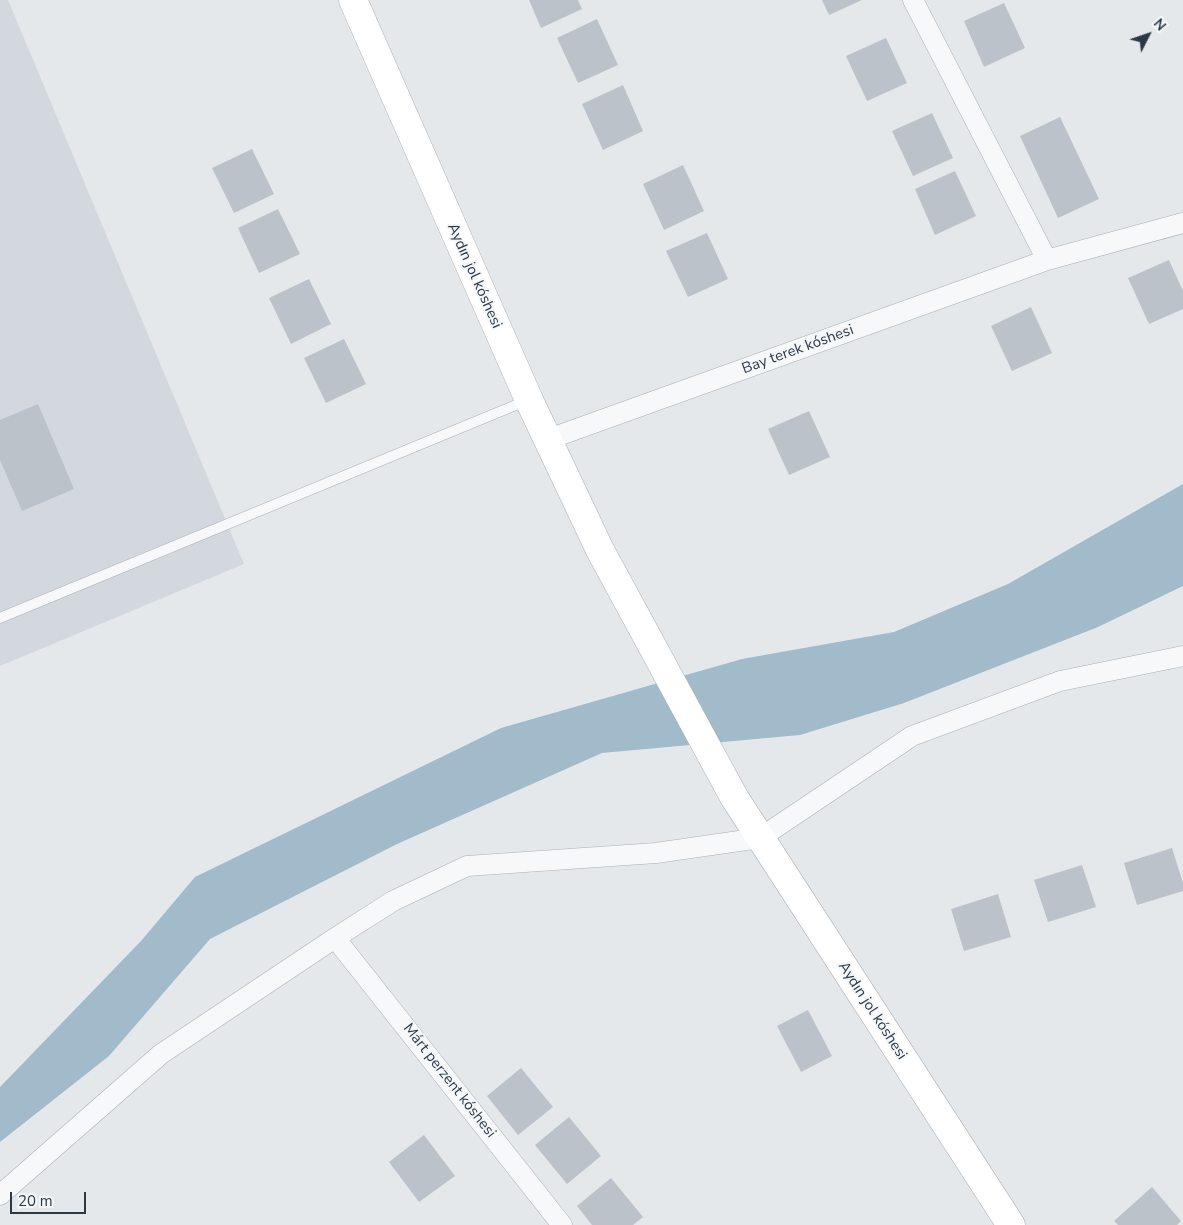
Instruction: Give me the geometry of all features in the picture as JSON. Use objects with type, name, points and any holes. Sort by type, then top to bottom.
[{"type":"street","name":"Aydın jol kóshesi","points":[[353,0],[528,400],[600,550],[734,797],[1011,1225]]},
{"type":"street","points":[[913,0],[1047,260]]},
{"type":"street","name":"Bay terek kóshesi","points":[[548,439],[1047,260],[1183,223]]},
{"type":"street","points":[[0,1194],[161,1054],[335,938],[393,902],[467,866],[656,853],[760,838],[912,736],[1060,681],[1183,656]]},
{"type":"street","name":"Márt perzent kóshesi","points":[[335,938],[562,1225]]},
{"type":"lane","points":[[0,618],[528,400]]},
{"type":"shaded area","points":[[0,0],[8,0],[244,564],[0,666]]},
{"type":"water","points":[[1183,484],[1183,586],[1098,627],[904,703],[800,735],[602,753],[397,844],[210,939],[109,1056],[0,1142],[0,1087],[141,941],[195,877],[501,728],[742,659],[894,632],[1008,584]]},
{"type":"building","points":[[529,0],[578,0],[582,9],[541,28]]},
{"type":"building","points":[[822,0],[862,0],[829,15]]},
{"type":"building","points":[[1004,3],[1025,48],[984,67],[964,21]]},
{"type":"building","points":[[597,19],[618,65],[578,83],[557,38]]},
{"type":"building","points":[[886,38],[907,83],[867,101],[846,56]]},
{"type":"building","points":[[623,85],[643,131],[603,150],[582,104]]},
{"type":"building","points":[[932,113],[953,158],[913,176],[892,131]]},
{"type":"building","points":[[1060,117],[1099,199],[1058,218],[1020,136]]},
{"type":"building","points":[[252,149],[274,194],[234,213],[212,168]]},
{"type":"building","points":[[683,165],[704,211],[664,230],[643,184]]},
{"type":"building","points":[[955,171],[976,216],[935,235],[915,189]]},
{"type":"building","points":[[278,209],[300,254],[259,273],[238,228]]},
{"type":"building","points":[[707,233],[728,279],[688,297],[666,251]]},
{"type":"building","points":[[1169,260],[1183,291],[1183,309],[1149,324],[1128,278]]},
{"type":"building","points":[[309,279],[331,324],[291,344],[269,298]]},
{"type":"building","points":[[1031,307],[1052,353],[1012,371],[991,326]]},
{"type":"building","points":[[344,339],[366,384],[326,403],[304,358]]},
{"type":"building","points":[[38,404],[74,489],[22,511],[0,460],[0,420]]},
{"type":"building","points":[[809,411],[830,457],[789,475],[768,429]]},
{"type":"building","points":[[1172,848],[1183,883],[1183,891],[1137,905],[1124,863]]},
{"type":"building","points":[[1082,865],[1096,907],[1048,922],[1034,880]]},
{"type":"building","points":[[998,894],[1011,937],[964,951],[951,909]]},
{"type":"building","points":[[808,1010],[832,1056],[801,1072],[777,1026]]},
{"type":"building","points":[[521,1068],[553,1107],[518,1135],[487,1096]]},
{"type":"building","points":[[569,1117],[601,1156],[567,1184],[535,1145]]},
{"type":"building","points":[[424,1135],[455,1176],[419,1202],[389,1162]]},
{"type":"building","points":[[611,1178],[643,1217],[633,1225],[592,1225],[577,1206]]},
{"type":"building","points":[[1152,1187],[1181,1221],[1177,1225],[1118,1225],[1114,1221]]}]
